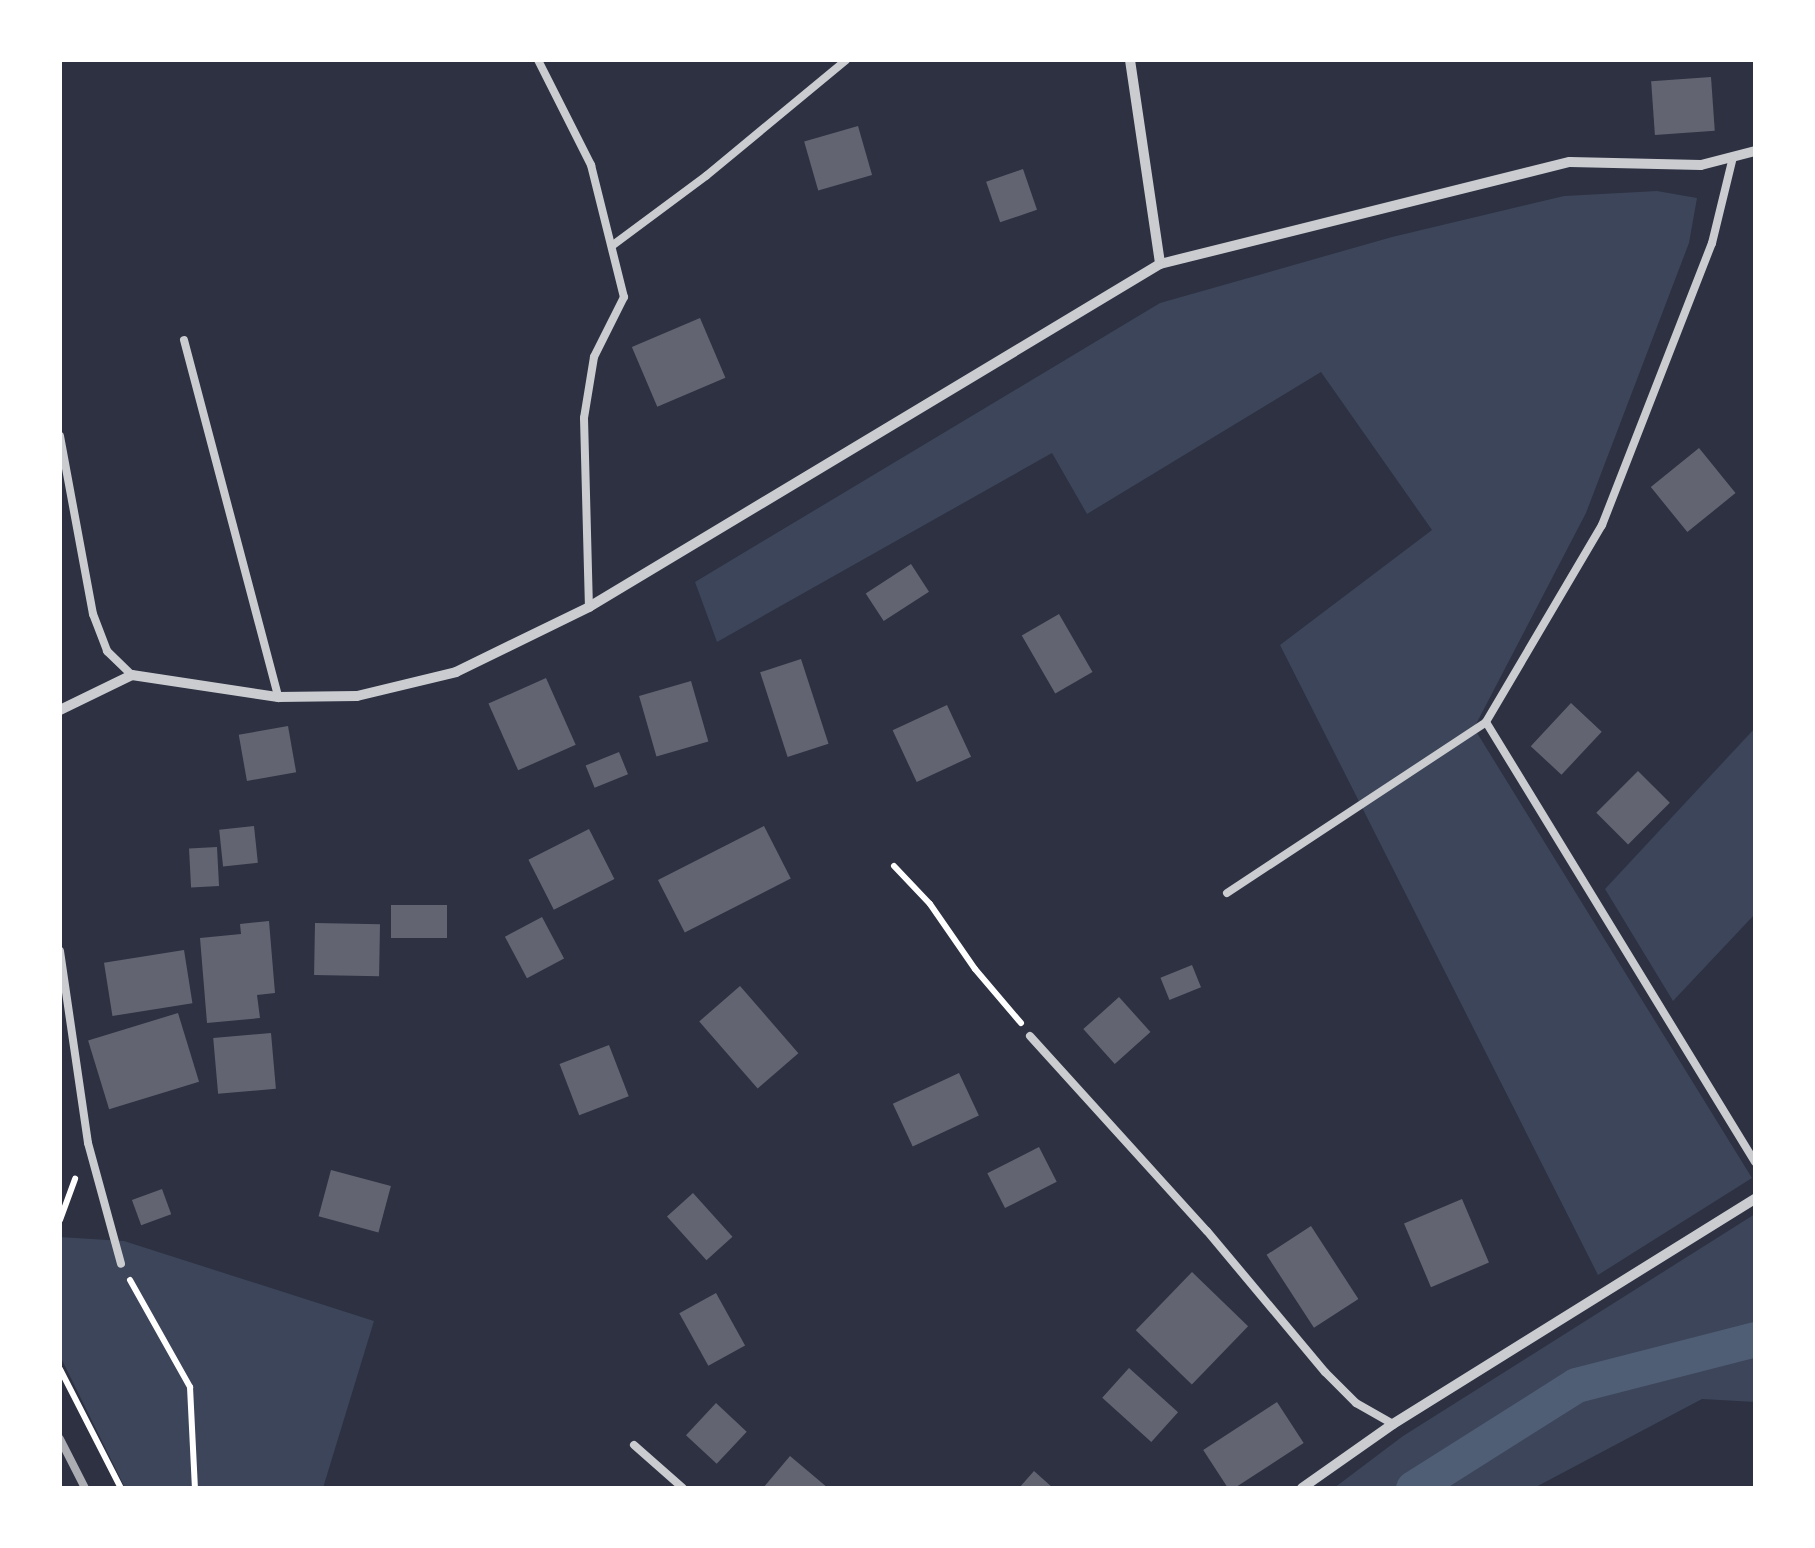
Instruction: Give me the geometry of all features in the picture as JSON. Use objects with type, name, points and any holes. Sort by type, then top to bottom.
[{"type":"street","points":[[1130,60],[1160,264]]},
{"type":"street","points":[[60,710],[132,676],[278,696],[357,696],[456,672],[589,607],[1160,264],[1570,162],[1702,165],[1755,151]]},
{"type":"street","points":[[1302,1488],[1393,1424],[1755,1199]]},
{"type":"lane","points":[[538,60],[590,165],[624,297],[594,357],[584,418],[589,607]]},
{"type":"lane","points":[[613,245],[706,176],[846,60]]},
{"type":"lane","points":[[1227,893],[1486,722],[1602,525],[1712,243],[1733,157]]},
{"type":"lane","points":[[184,340],[278,696]]},
{"type":"lane","points":[[60,436],[93,614],[108,651],[132,676]]},
{"type":"lane","points":[[1486,722],[1755,1162]]},
{"type":"lane","points":[[60,951],[88,1143],[121,1264]]},
{"type":"lane","points":[[1030,1036],[1207,1231],[1326,1372],[1356,1403],[1393,1424]]},
{"type":"lane","points":[[634,1445],[682,1488]]},
{"type":"path","points":[[894,866],[930,904],[975,969],[1030,1036]]},
{"type":"path","points":[[121,1264],[190,1387],[195,1488]]},
{"type":"path","points":[[60,1369],[120,1488]]},
{"type":"shaded area","points":[[1657,191],[1697,198],[1689,243],[1586,513],[1474,728],[1752,1178],[1598,1275],[1280,645],[1432,530],[1321,372],[1087,514],[1052,453],[717,642],[695,582],[1160,303],[1392,237],[1564,196]]},
{"type":"shaded area","points":[[1755,728],[1755,914],[1673,1001],[1605,889]]},
{"type":"shaded area","points":[[1755,1214],[1755,1402],[1702,1399],[1534,1488],[1334,1488],[1403,1436]]},
{"type":"shaded area","points":[[60,1237],[124,1241],[374,1321],[323,1488],[125,1488],[60,1356]]},
{"type":"building","points":[[1711,77],[1715,131],[1655,135],[1651,81]]},
{"type":"building","points":[[858,126],[872,175],[818,190],[804,141]]},
{"type":"building","points":[[1023,169],[1037,210],[1000,222],[986,182]]},
{"type":"building","points":[[700,318],[725,378],[657,407],[632,347]]},
{"type":"building","points":[[1699,448],[1736,493],[1687,532],[1651,487]]},
{"type":"building","points":[[911,564],[929,592],[884,621],[866,593]]},
{"type":"building","points":[[1059,614],[1092,672],[1055,694],[1022,636]]},
{"type":"building","points":[[801,659],[829,744],[788,757],[760,672]]},
{"type":"building","points":[[546,678],[576,745],[518,770],[488,704]]},
{"type":"building","points":[[691,681],[708,742],[656,756],[639,696]]},
{"type":"building","points":[[1571,703],[1602,732],[1561,775],[1531,746]]},
{"type":"building","points":[[947,705],[971,757],[917,782],[893,730]]},
{"type":"building","points":[[288,726],[296,772],[247,781],[239,735]]},
{"type":"building","points":[[619,752],[628,774],[595,788],[586,765]]},
{"type":"building","points":[[1638,771],[1670,803],[1628,845],[1596,813]]},
{"type":"building","points":[[254,826],[258,863],[223,866],[219,830]]},
{"type":"building","points":[[764,826],[791,879],[685,933],[658,880]]},
{"type":"building","points":[[589,829],[614,879],[554,910],[528,860]]},
{"type":"building","points":[[217,847],[219,886],[191,887],[189,848]]},
{"type":"building","points":[[391,905],[447,905],[447,938],[391,938]]},
{"type":"building","points":[[542,917],[564,958],[527,978],[505,937]]},
{"type":"building","points":[[269,921],[275,993],[257,995],[260,1018],[207,1023],[200,938],[241,934],[240,924]]},
{"type":"building","points":[[315,923],[380,924],[379,976],[314,975]]},
{"type":"building","points":[[184,950],[192,1003],[112,1016],[104,963]]},
{"type":"building","points":[[1192,965],[1201,987],[1169,1000],[1160,978]]},
{"type":"building","points":[[740,986],[798,1053],[758,1089],[699,1021]]},
{"type":"building","points":[[1119,997],[1150,1032],[1115,1064],[1083,1029]]},
{"type":"building","points":[[178,1013],[199,1082],[109,1109],[88,1040]]},
{"type":"building","points":[[271,1033],[276,1089],[218,1094],[213,1038]]},
{"type":"building","points":[[609,1045],[629,1096],[579,1115],[560,1064]]},
{"type":"building","points":[[959,1073],[979,1116],[913,1146],[893,1104]]},
{"type":"building","points":[[1039,1147],[1057,1182],[1005,1208],[987,1173]]},
{"type":"building","points":[[331,1170],[391,1186],[378,1232],[319,1216]]},
{"type":"building","points":[[162,1189],[171,1214],[141,1225],[132,1200]]},
{"type":"building","points":[[693,1193],[732,1237],[706,1260],[667,1216]]},
{"type":"building","points":[[1462,1199],[1489,1263],[1431,1287],[1404,1224]]},
{"type":"building","points":[[1311,1226],[1358,1299],[1314,1328],[1267,1255]]},
{"type":"building","points":[[1192,1272],[1248,1326],[1192,1384],[1136,1330]]},
{"type":"building","points":[[716,1293],[745,1345],[708,1366],[679,1313]]},
{"type":"building","points":[[1129,1368],[1178,1412],[1151,1442],[1102,1398]]},
{"type":"building","points":[[1277,1402],[1304,1443],[1235,1488],[1228,1488],[1203,1450]]},
{"type":"building","points":[[716,1403],[747,1432],[717,1464],[686,1435]]},
{"type":"building","points":[[790,1456],[828,1488],[763,1488]]},
{"type":"building","points":[[1034,1471],[1053,1488],[1019,1488]]},
{"type":"waterway","points":[[1413,1488],[1576,1385],[1755,1339]]},
{"type":"railway","points":[[60,1439],[85,1488]]}]
